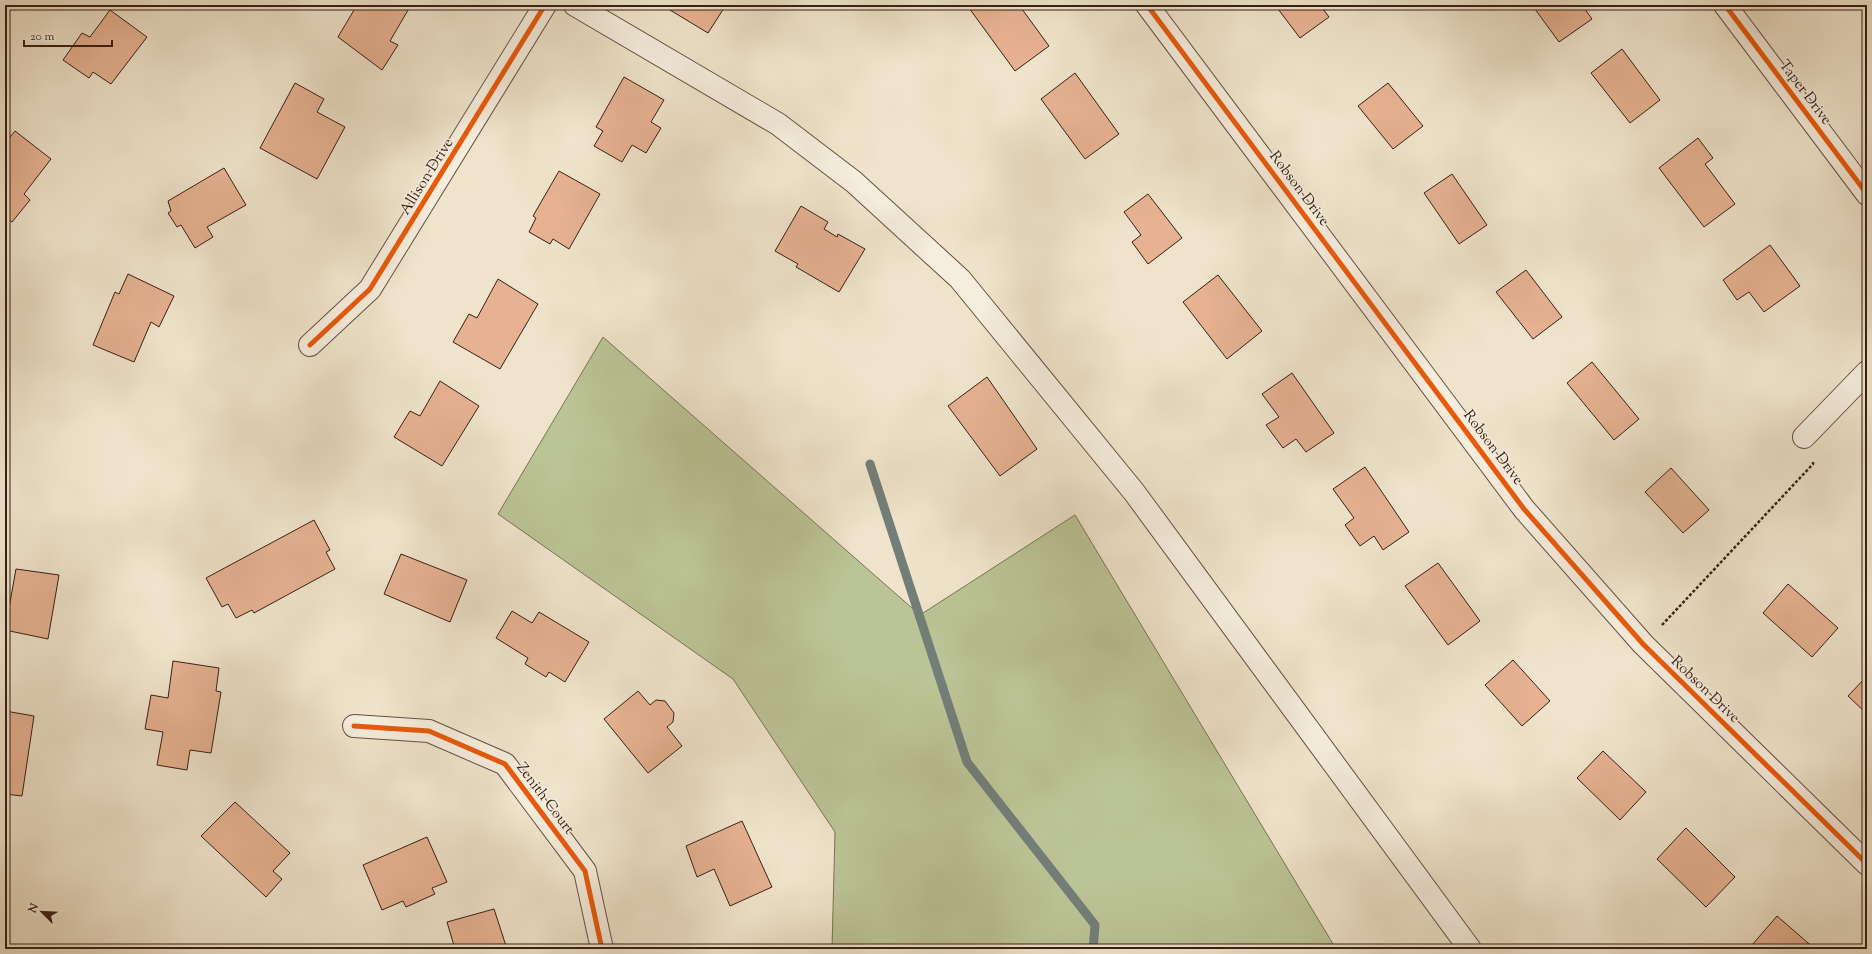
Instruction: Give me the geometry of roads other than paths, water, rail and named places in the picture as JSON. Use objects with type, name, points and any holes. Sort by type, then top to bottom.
[{"type":"street","name":"Allison Drive","points":[[310,345],[370,289],[544,5]]},
{"type":"street","points":[[575,5],[778,124],[854,182],[960,279],[1134,492],[1470,949]]},
{"type":"street","name":"Robson Drive","points":[[1147,5],[1524,509],[1643,644],[1867,864]]},
{"type":"street","name":"Taper Drive","points":[[1725,5],[1867,194]]},
{"type":"street","points":[[1804,437],[1867,372]]},
{"type":"street","name":"Zenith Court","points":[[354,726],[429,731],[505,764],[585,871],[602,949]]},
{"type":"waterway","points":[[870,464],[967,762],[1095,925],[1093,949]]}]
